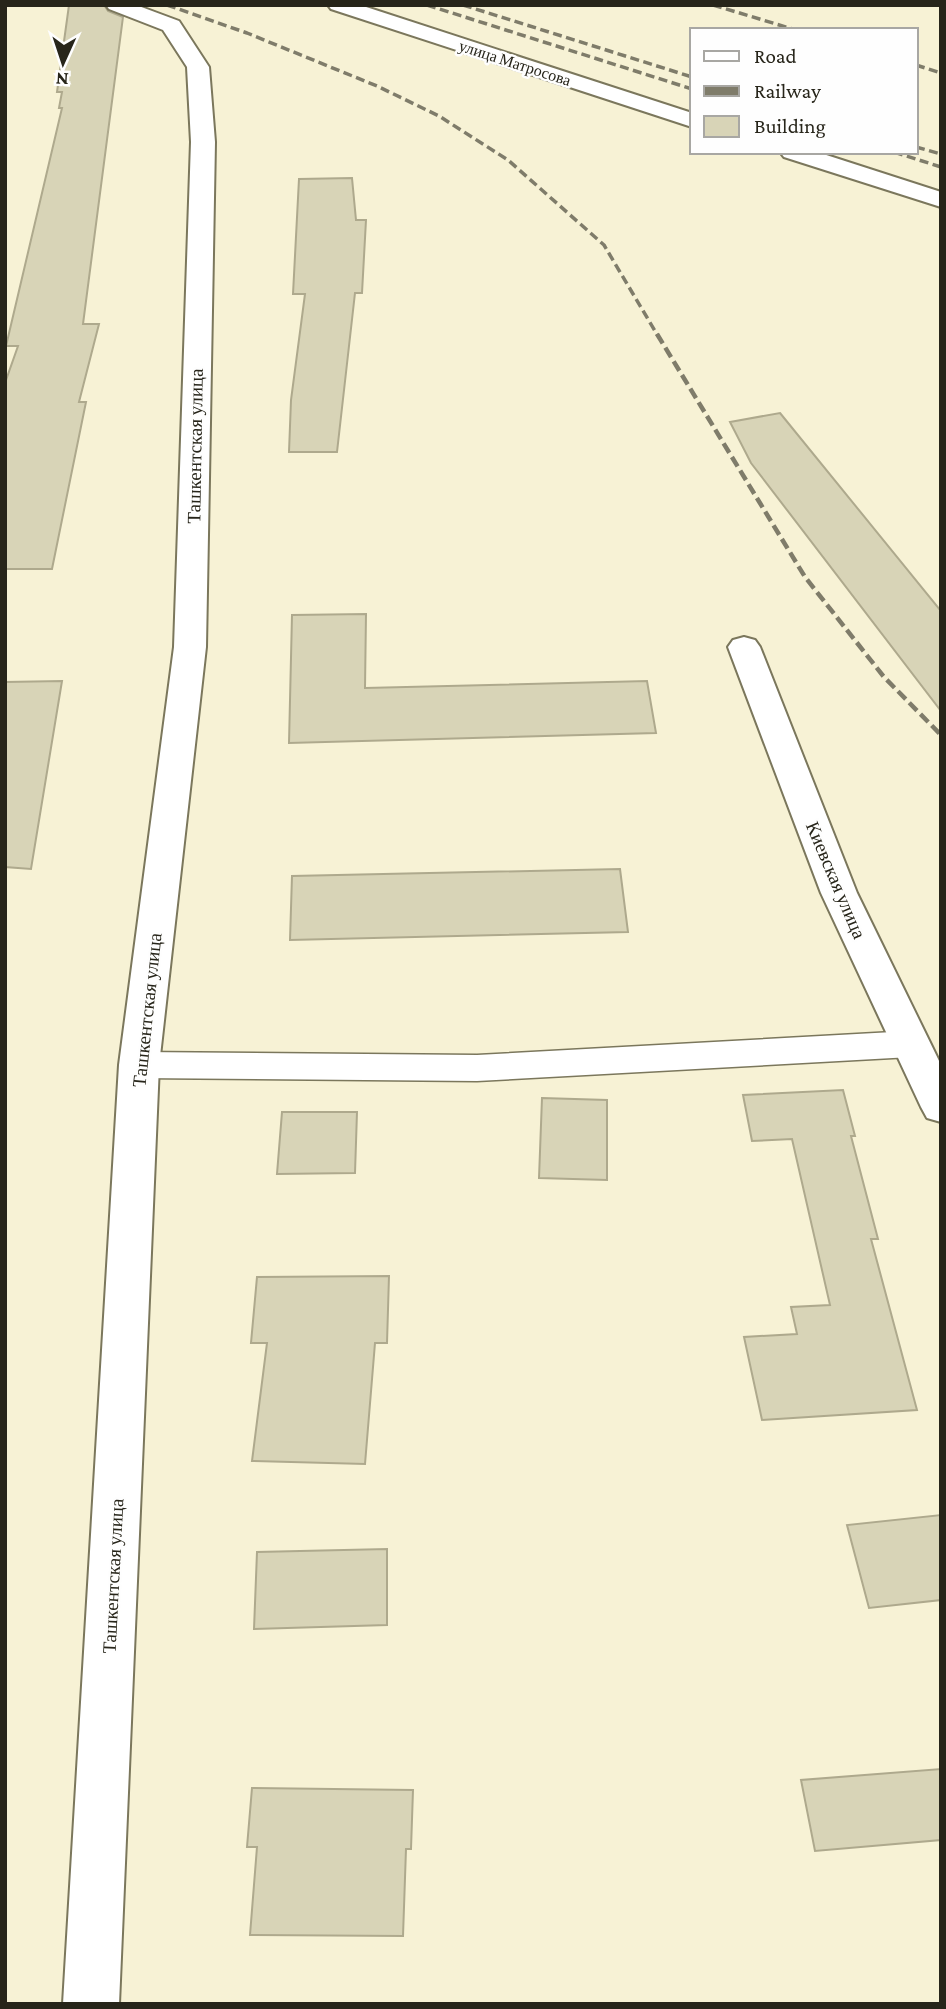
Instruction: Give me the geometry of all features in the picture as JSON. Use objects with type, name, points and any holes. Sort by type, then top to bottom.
[{"type":"street","name":"Ташкентская улица","points":[[91,2004],[139,1065],[190,647],[203,142],[198,67],[171,26],[116,5]]},
{"type":"street","name":"улица Матросова","points":[[338,5],[690,119]]},
{"type":"street","points":[[798,154],[941,200]]},
{"type":"street","name":"Киевская улица","points":[[744,647],[839,893],[941,1107]]},
{"type":"lane","points":[[139,1065],[477,1068],[911,1044]]},
{"type":"building","points":[[69,5],[104,5],[108,11],[123,17],[83,324],[99,324],[79,402],[86,402],[52,569],[5,569],[5,383],[18,346],[6,346],[62,108],[59,108],[62,92],[57,92]]},
{"type":"building","points":[[352,178],[356,220],[366,220],[362,293],[355,293],[337,452],[289,452],[291,400],[305,294],[293,294],[299,179]]},
{"type":"building","points":[[780,413],[941,611],[941,711],[751,463],[730,422]]},
{"type":"building","points":[[366,614],[365,688],[647,681],[656,733],[289,743],[292,615]]},
{"type":"building","points":[[62,681],[31,869],[5,867],[5,682]]},
{"type":"building","points":[[620,869],[628,932],[290,940],[292,876]]},
{"type":"building","points":[[843,1090],[855,1136],[851,1136],[878,1239],[871,1239],[917,1410],[762,1420],[744,1337],[797,1334],[791,1307],[830,1305],[792,1139],[752,1141],[743,1095]]},
{"type":"building","points":[[542,1098],[607,1100],[607,1180],[539,1178]]},
{"type":"building","points":[[282,1112],[357,1112],[355,1173],[277,1174]]},
{"type":"building","points":[[389,1276],[387,1343],[375,1343],[365,1464],[252,1461],[267,1343],[251,1343],[257,1277]]},
{"type":"building","points":[[941,1515],[941,1600],[869,1608],[847,1525]]},
{"type":"building","points":[[387,1549],[387,1625],[254,1629],[257,1552]]},
{"type":"building","points":[[941,1769],[941,1840],[815,1851],[801,1780]]},
{"type":"building","points":[[252,1788],[413,1790],[411,1849],[406,1849],[403,1936],[250,1935],[257,1847],[247,1847]]},
{"type":"railway","points":[[167,5],[247,33],[377,86],[439,116],[508,160],[604,245],[658,336]]},
{"type":"railway","points":[[427,5],[690,88]]},
{"type":"railway","points":[[463,5],[690,76]]},
{"type":"railway","points":[[713,5],[789,28]]},
{"type":"railway","points":[[918,66],[941,73]]},
{"type":"railway","points":[[918,148],[941,154]]},
{"type":"railway","points":[[900,154],[941,167]]},
{"type":"railway","points":[[657,334],[805,577],[884,677],[941,735]]}]
